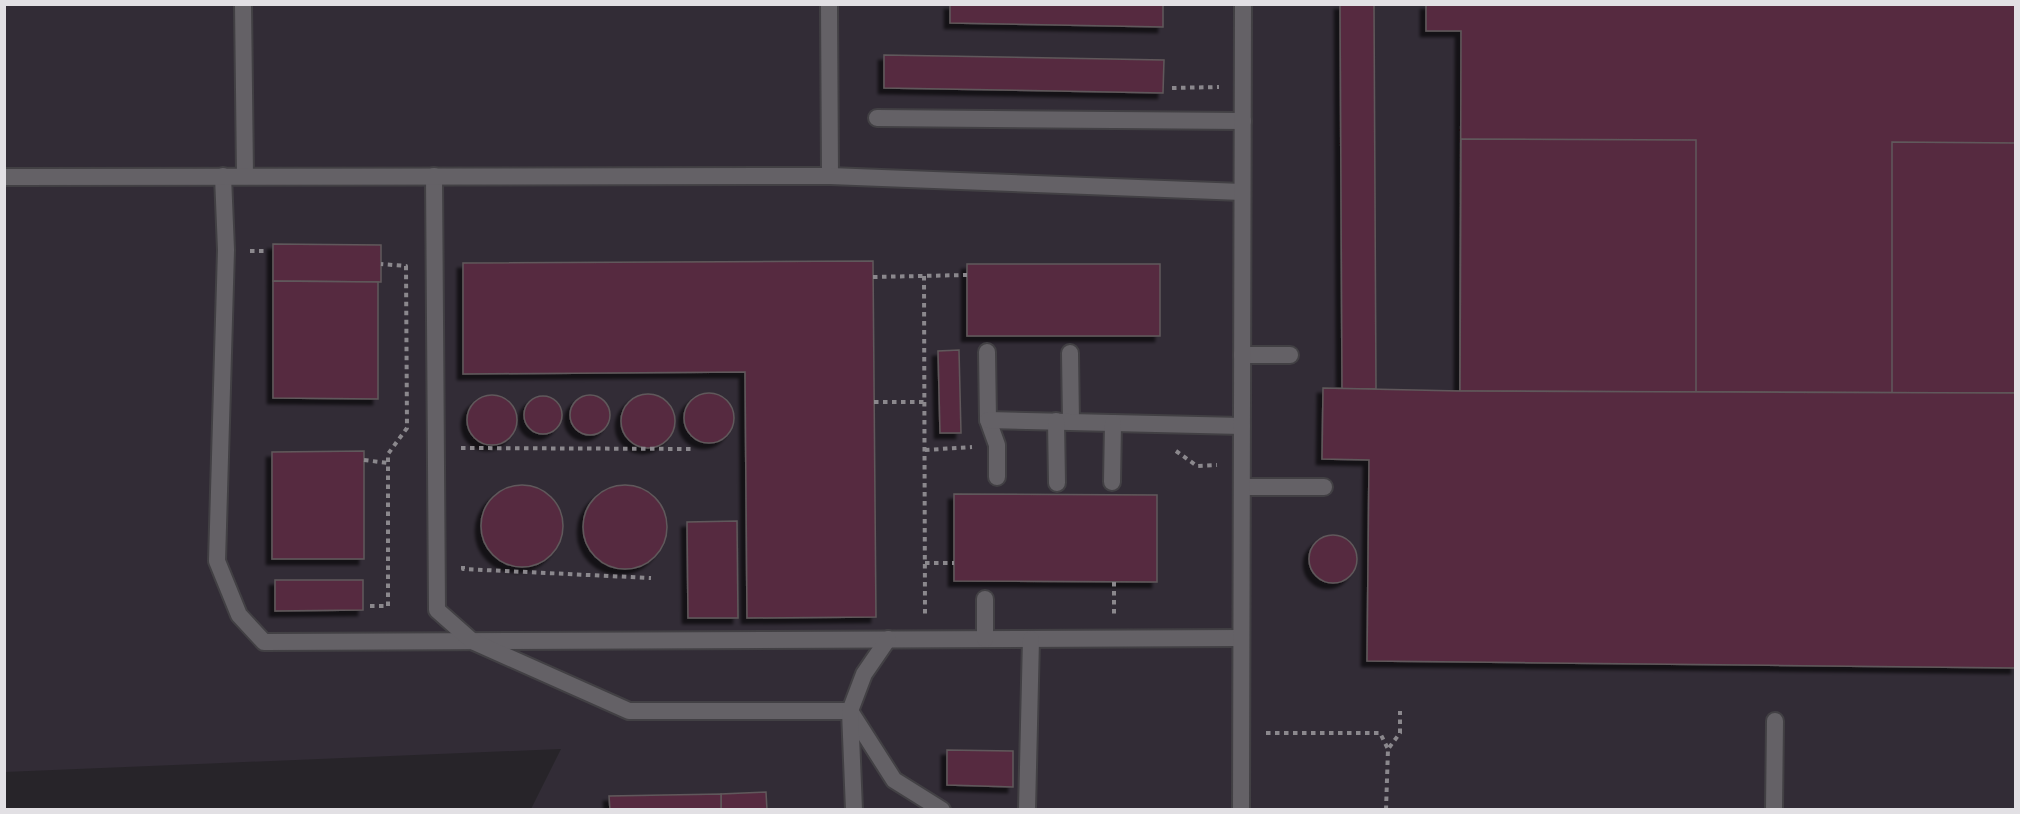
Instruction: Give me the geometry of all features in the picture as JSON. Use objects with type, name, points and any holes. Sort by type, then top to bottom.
[{"type":"lane","points":[[243,4],[245,176]]},
{"type":"lane","points":[[829,4],[830,176]]},
{"type":"lane","points":[[1241,810],[1243,4]]},
{"type":"lane","points":[[877,118],[1243,121]]},
{"type":"lane","points":[[223,176],[226,250],[217,561],[238,615],[264,642],[1241,638]]},
{"type":"lane","points":[[434,176],[437,610],[472,641],[629,711],[850,711]]},
{"type":"lane","points":[[4,177],[830,176],[1242,192]]},
{"type":"lane","points":[[987,352],[988,420],[997,445],[997,477]]},
{"type":"lane","points":[[1058,483],[1070,353]]},
{"type":"lane","points":[[1242,355],[1290,355]]},
{"type":"lane","points":[[988,420],[1242,426]]},
{"type":"lane","points":[[1112,482],[1113,423]]},
{"type":"lane","points":[[1242,487],[1324,487]]},
{"type":"lane","points":[[985,599],[985,639]]},
{"type":"lane","points":[[854,810],[850,711],[864,674],[888,639]]},
{"type":"lane","points":[[1027,810],[1031,639]]},
{"type":"lane","points":[[850,711],[894,780],[942,810]]},
{"type":"lane","points":[[1774,810],[1775,721]]},
{"type":"path","points":[[1172,87],[1243,86]]},
{"type":"path","points":[[370,606],[388,606],[388,454],[408,428],[406,266],[381,264]]},
{"type":"path","points":[[873,278],[967,275]]},
{"type":"path","points":[[924,276],[925,639]]},
{"type":"path","points":[[874,402],[924,402]]},
{"type":"path","points":[[458,457],[458,448],[694,449]]},
{"type":"path","points":[[363,460],[388,463]]},
{"type":"path","points":[[463,557],[463,569],[651,578]]},
{"type":"path","points":[[925,563],[954,563]]},
{"type":"path","points":[[1388,749],[1400,733],[1400,711]]},
{"type":"path","points":[[1241,733],[1380,733],[1388,749],[1386,810]]},
{"type":"shaded area","points":[[4,5],[2015,5],[2015,809],[531,809],[561,749],[5,772]]},
{"type":"building","points":[[950,4],[1163,4],[1163,27],[950,23]]},
{"type":"building","points":[[1340,4],[1374,4],[1376,389],[1342,389]]},
{"type":"building","points":[[1426,4],[2016,4],[2016,393],[1460,391],[1461,31],[1426,31]]},
{"type":"building","points":[[884,55],[1164,60],[1163,93],[884,88]]},
{"type":"building","points":[[1461,139],[1696,140],[1696,392],[1460,391]]},
{"type":"building","points":[[1892,142],[2016,143],[2016,393],[1892,393]]},
{"type":"building","points":[[273,244],[381,245],[381,282],[273,281]]},
{"type":"building","points":[[873,261],[876,617],[747,618],[745,372],[463,374],[463,263]]},
{"type":"building","points":[[967,264],[1160,264],[1160,336],[967,336]]},
{"type":"building","points":[[273,281],[378,282],[378,399],[273,398]]},
{"type":"building","points":[[959,350],[961,433],[940,433],[938,351]]},
{"type":"building","points":[[1323,388],[1460,391],[2016,393],[2016,668],[1367,661],[1369,460],[1322,459]]},
{"type":"building","points":[[709,393],[727,400],[734,418],[727,436],[709,443],[691,436],[684,418],[691,400]]},
{"type":"building","points":[[648,394],[658,396],[667,402],[673,411],[675,421],[673,431],[667,440],[658,446],[648,448],[638,446],[629,440],[623,431],[621,421],[623,411],[629,402],[638,396]]},
{"type":"building","points":[[492,395],[506,399],[513,406],[517,420],[513,434],[506,441],[492,445],[478,441],[471,434],[467,420],[471,406],[478,399]]},
{"type":"building","points":[[590,395],[604,401],[610,415],[604,429],[590,435],[576,429],[570,415],[576,401]]},
{"type":"building","points":[[543,396],[556,402],[562,415],[556,428],[543,434],[530,428],[524,415],[530,402]]},
{"type":"building","points":[[364,451],[364,559],[272,559],[272,452]]},
{"type":"building","points":[[522,485],[538,488],[551,497],[560,510],[563,526],[560,542],[551,555],[538,564],[522,567],[506,564],[493,555],[484,542],[481,526],[484,510],[493,497],[506,488]]},
{"type":"building","points":[[625,485],[641,488],[655,497],[664,511],[667,527],[664,543],[655,557],[641,566],[625,569],[609,566],[595,557],[586,543],[583,527],[586,511],[595,497],[609,488]]},
{"type":"building","points":[[954,494],[1157,495],[1157,582],[954,581]]},
{"type":"building","points":[[737,521],[738,618],[688,618],[687,522]]},
{"type":"building","points":[[1328,535],[1338,535],[1353,545],[1357,559],[1353,573],[1347,579],[1338,583],[1328,583],[1313,573],[1309,564],[1309,554],[1319,539]]},
{"type":"building","points":[[275,580],[363,580],[363,610],[275,611]]},
{"type":"building","points":[[947,750],[1013,751],[1013,787],[947,785]]},
{"type":"building","points":[[766,792],[767,810],[721,810],[721,794]]},
{"type":"building","points":[[721,794],[721,810],[610,810],[609,796]]}]
